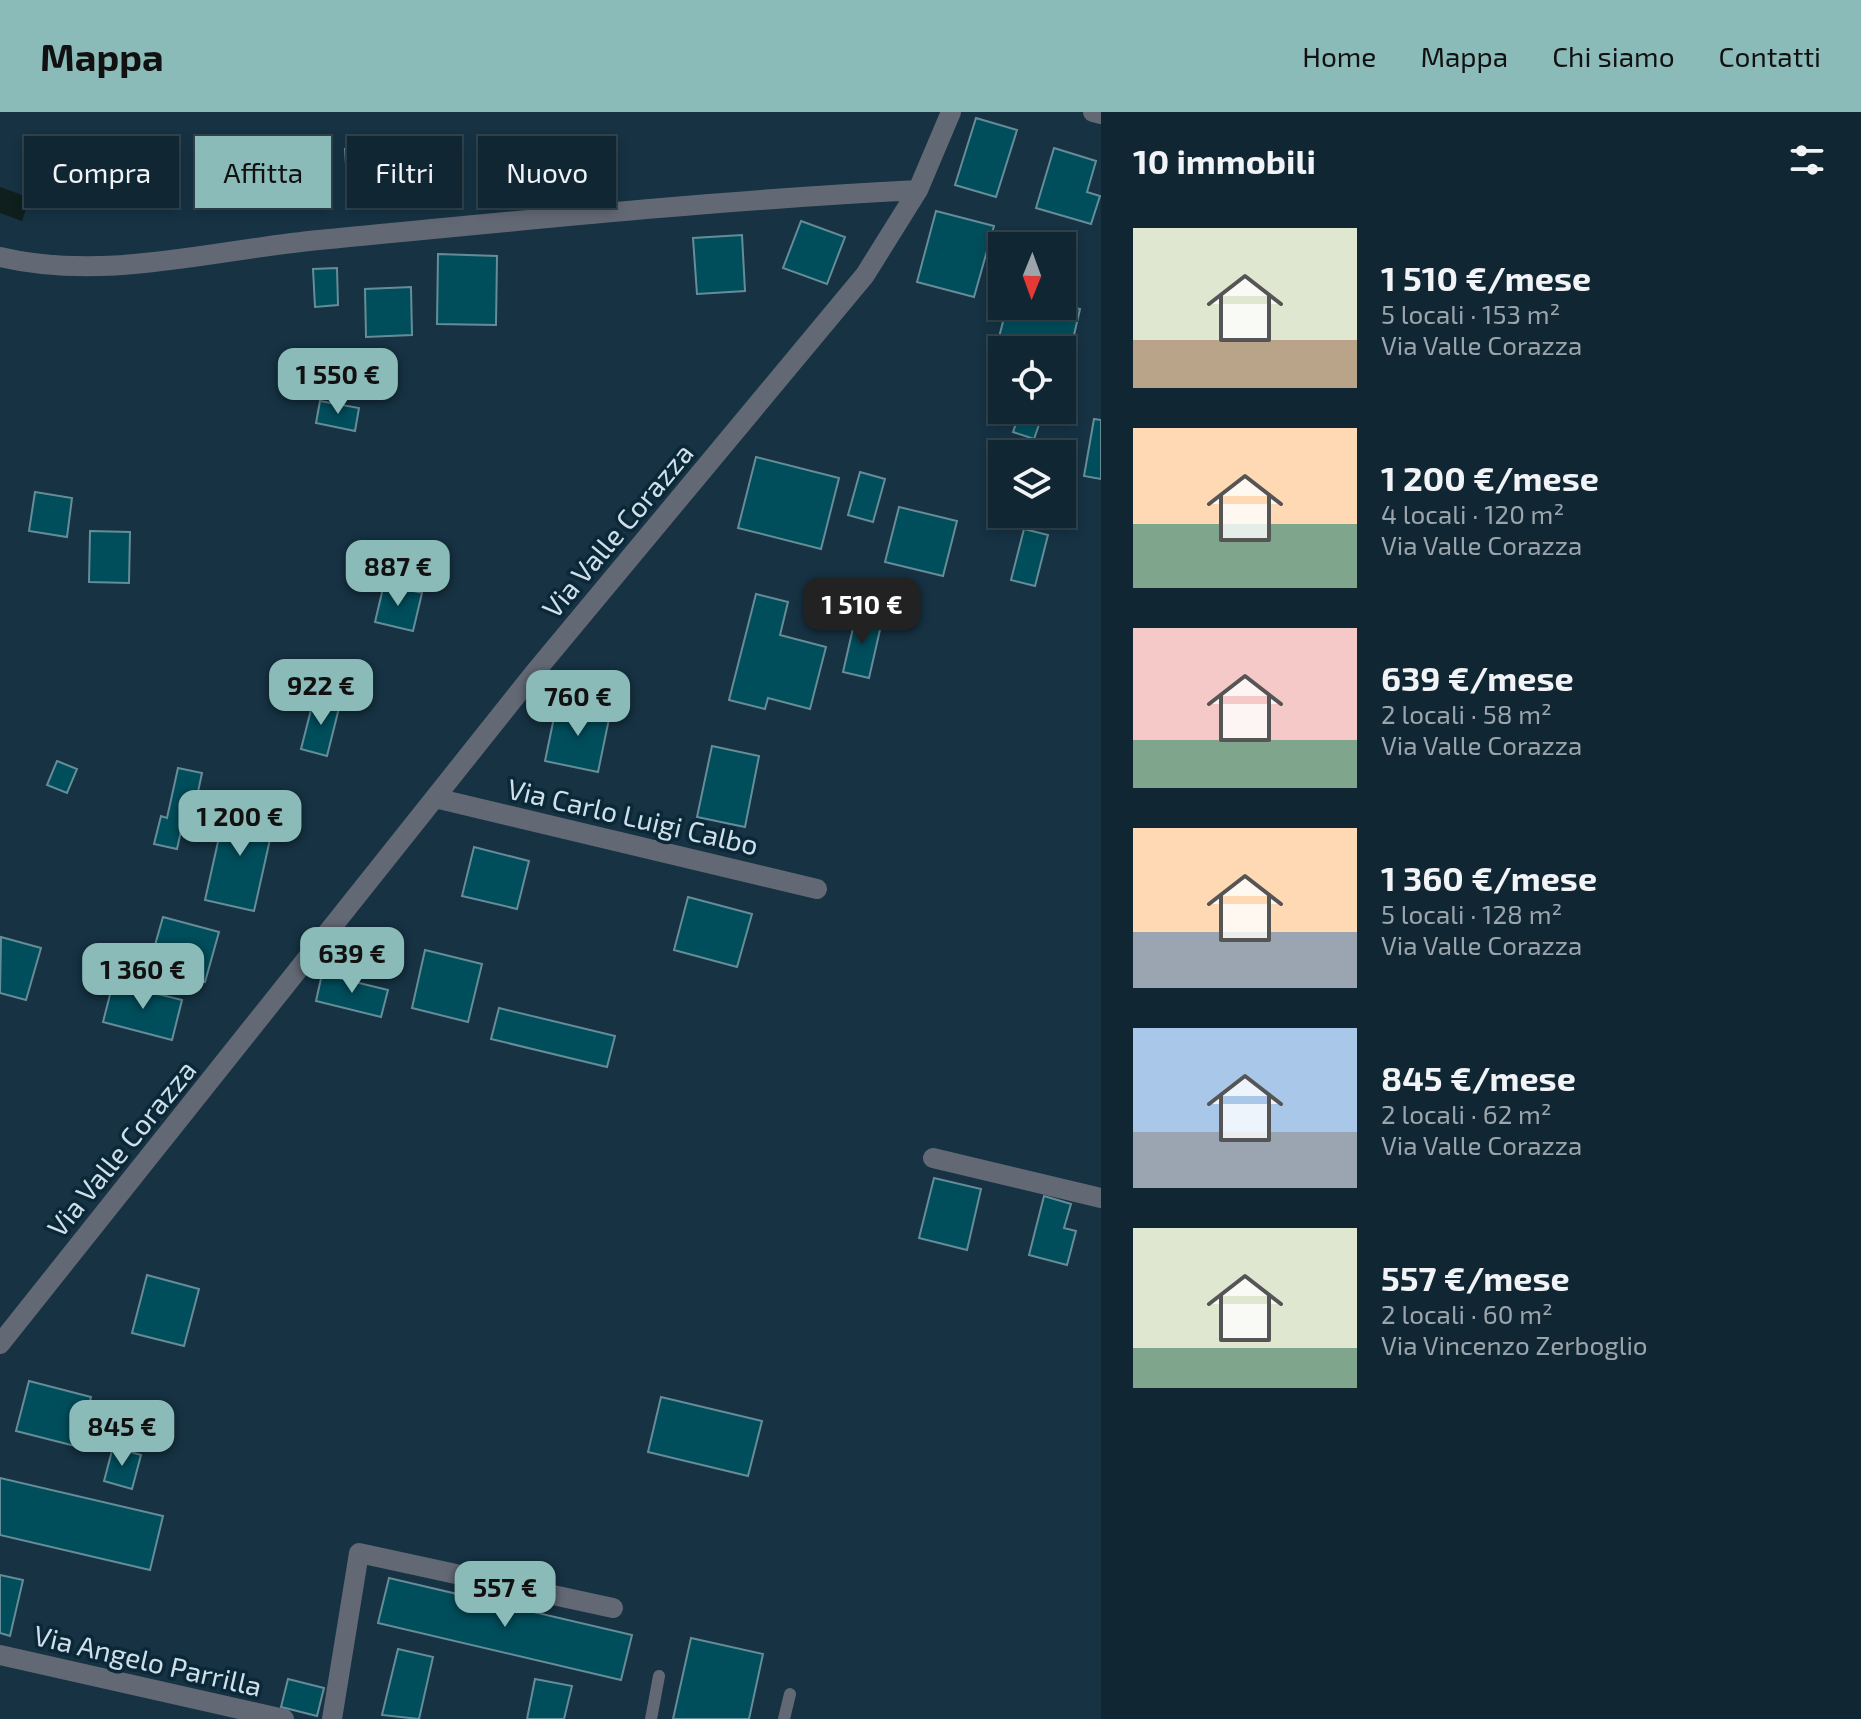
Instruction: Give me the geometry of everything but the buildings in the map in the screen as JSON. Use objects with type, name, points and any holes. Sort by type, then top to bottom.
[{"type":"street","name":"Via Valle Corazza","points":[[0,1344],[435,798],[865,275],[918,190],[951,112]]},
{"type":"street","points":[[1093,112],[1101,114]]},
{"type":"street","points":[[0,257],[61,267],[128,265],[318,240],[918,190]]},
{"type":"street","name":"Via Carlo Luigi Calbo","points":[[435,798],[817,889]]},
{"type":"street","points":[[933,1158],[1101,1198]]},
{"type":"street","points":[[332,1719],[359,1553],[613,1608]]},
{"type":"street","name":"Via Angelo Parrilla","points":[[0,1655],[284,1719]]},
{"type":"lane","points":[[651,1719],[659,1676]]},
{"type":"lane","points":[[784,1719],[790,1694]]},
{"type":"shaded area","points":[[0,187],[24,196],[24,208],[27,208],[22,221],[0,213]]}]
